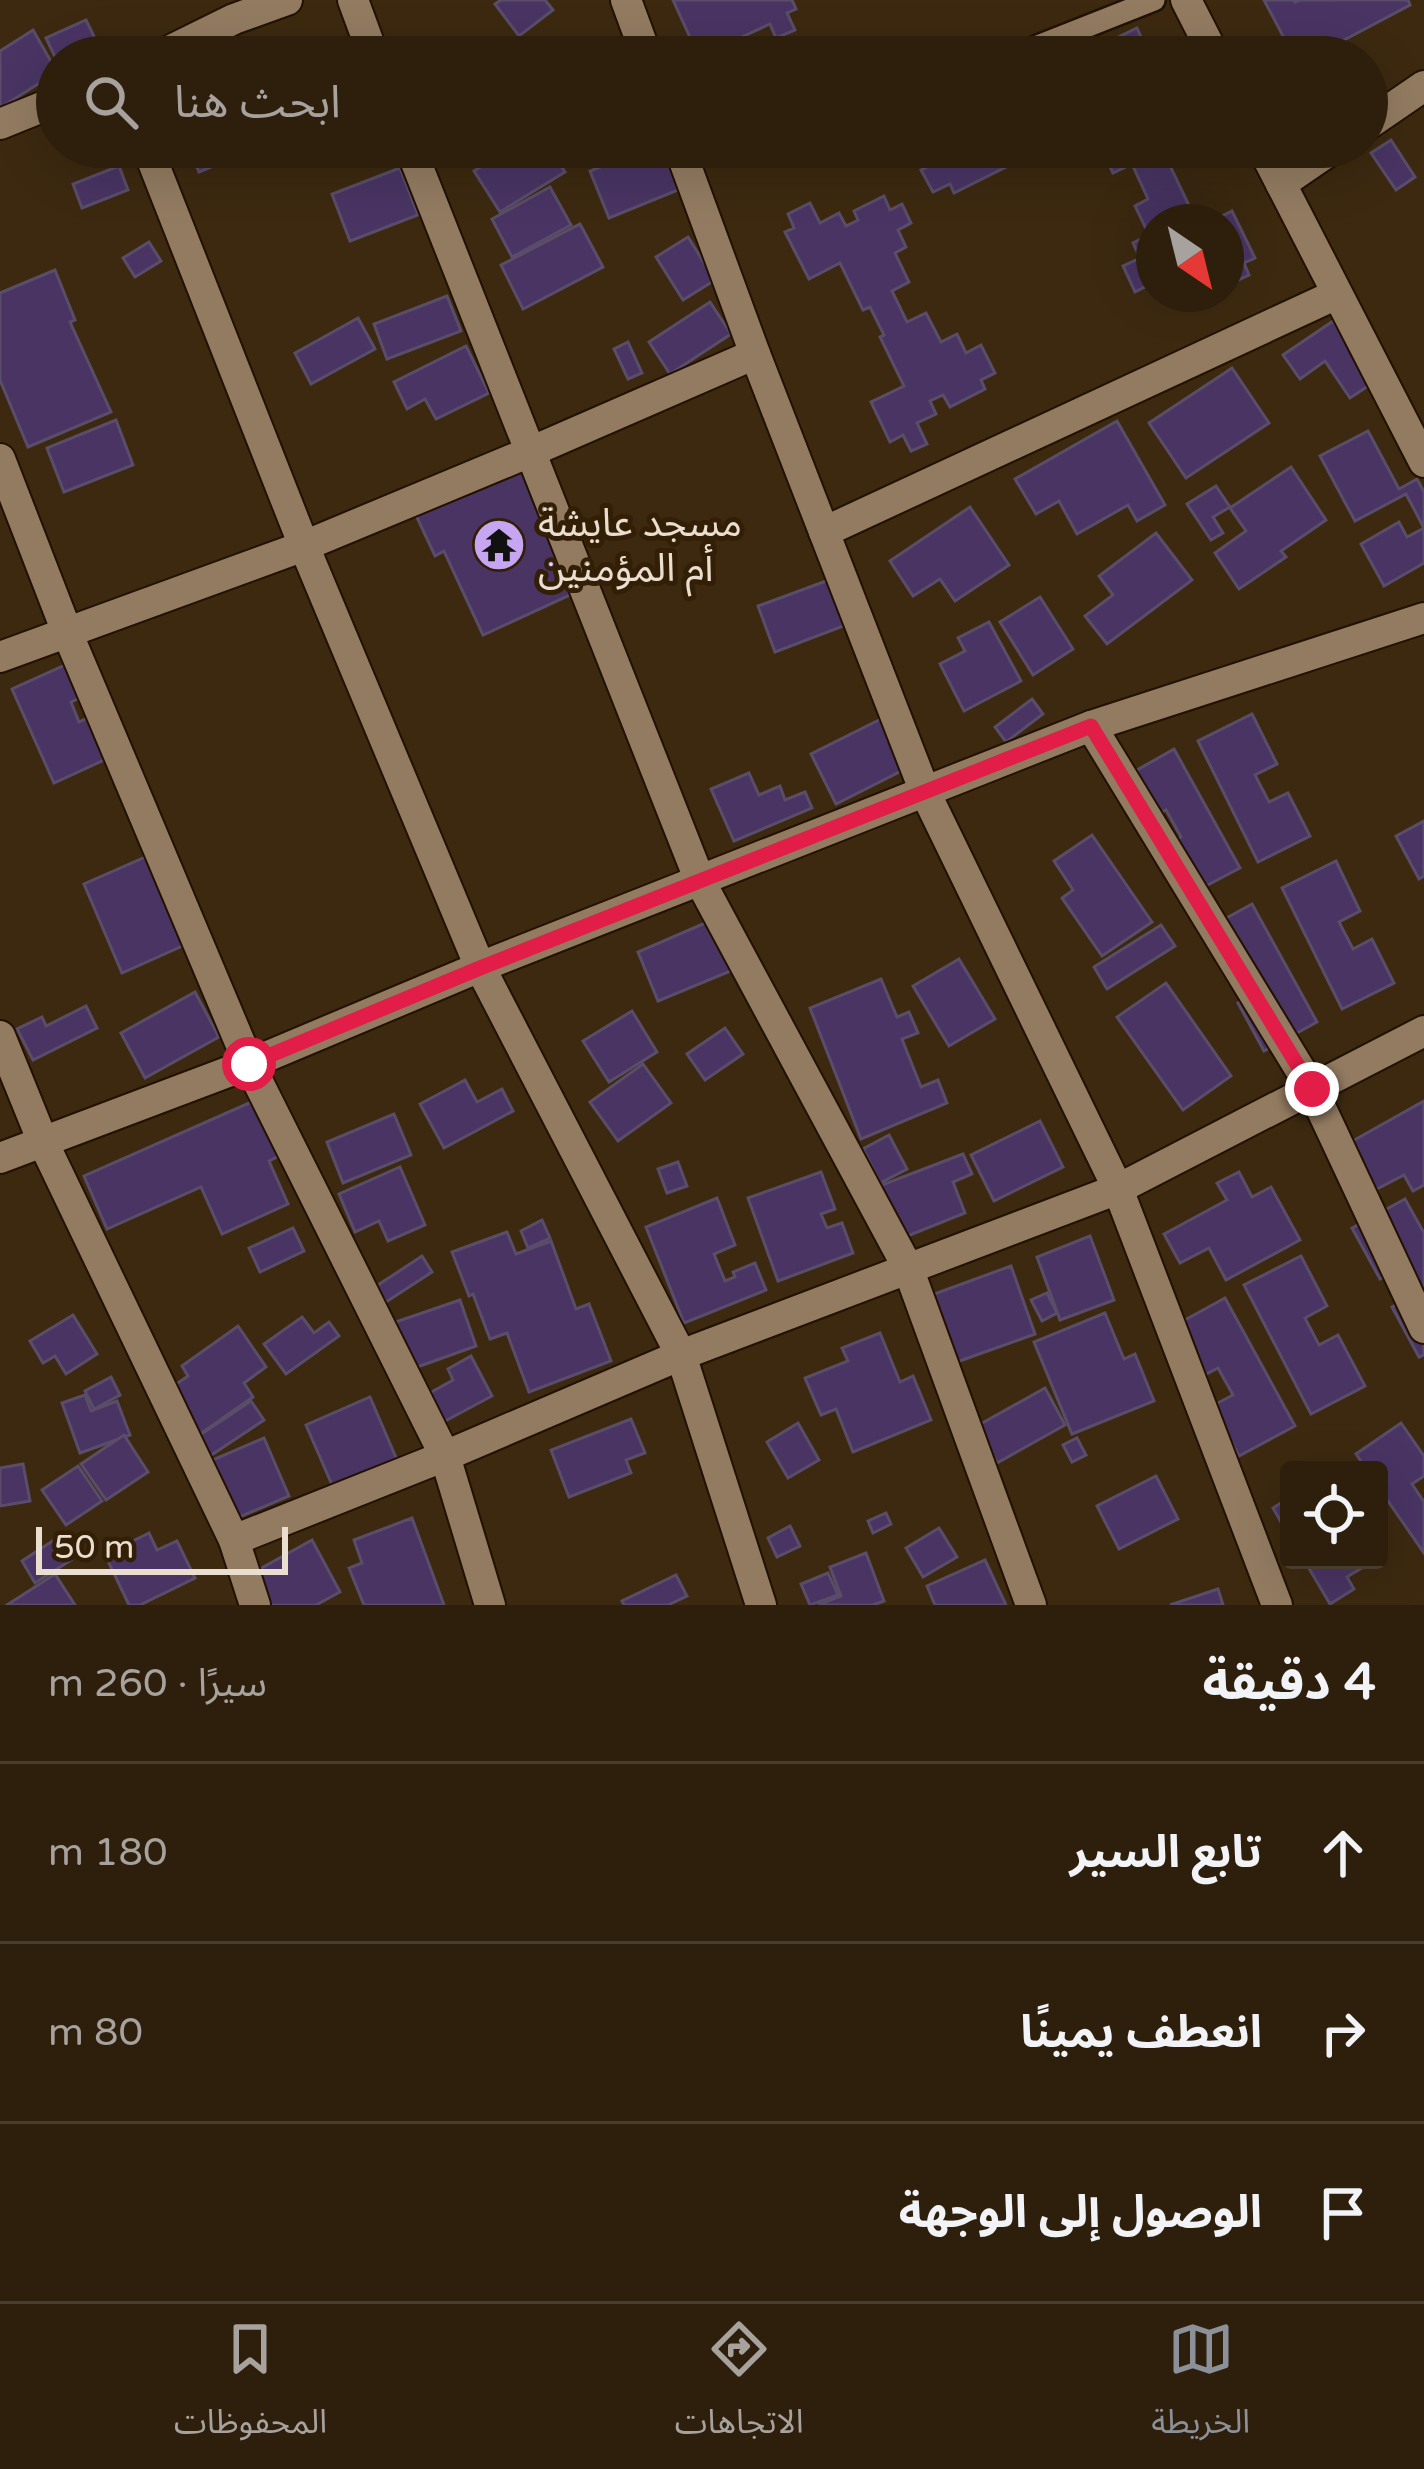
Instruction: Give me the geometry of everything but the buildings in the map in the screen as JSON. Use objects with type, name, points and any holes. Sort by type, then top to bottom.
[{"type":"street","points":[[188,36],[228,9],[287,0]]},
{"type":"street","points":[[353,0],[366,36]]},
{"type":"street","points":[[626,0],[639,36]]},
{"type":"street","points":[[1186,0],[1204,36]]},
{"type":"street","points":[[1388,111],[1424,86]]},
{"type":"street","points":[[0,124],[36,109]]},
{"type":"street","points":[[155,168],[304,546],[480,968],[681,1355],[761,1605]]},
{"type":"street","points":[[418,168],[700,880],[908,1268],[1031,1605]]},
{"type":"street","points":[[687,168],[925,792],[1118,1189],[1277,1605]]},
{"type":"street","points":[[1273,168],[1424,462]]},
{"type":"street","points":[[1281,184],[1304,168]]},
{"type":"street","points":[[824,532],[1337,294]]},
{"type":"street","points":[[0,657],[304,546],[754,354]]},
{"type":"street","points":[[0,459],[67,632],[249,1064],[445,1456],[490,1605]]},
{"type":"street","points":[[0,1158],[249,1064],[1091,726],[1424,618]]},
{"type":"street","points":[[1091,726],[1312,1089],[1424,1328]]},
{"type":"street","points":[[234,1540],[681,1355],[1118,1189],[1424,1031]]},
{"type":"street","points":[[0,1036],[43,1142],[234,1540],[255,1605]]},
{"type":"lane","points":[[1063,36],[1154,0]]},
{"type":"place","name":"مسجد عايشة أم المؤمنين","points":[[499,545]]},
{"type":"route","points":[[249,1064],[1091,726],[1312,1089]]}]
